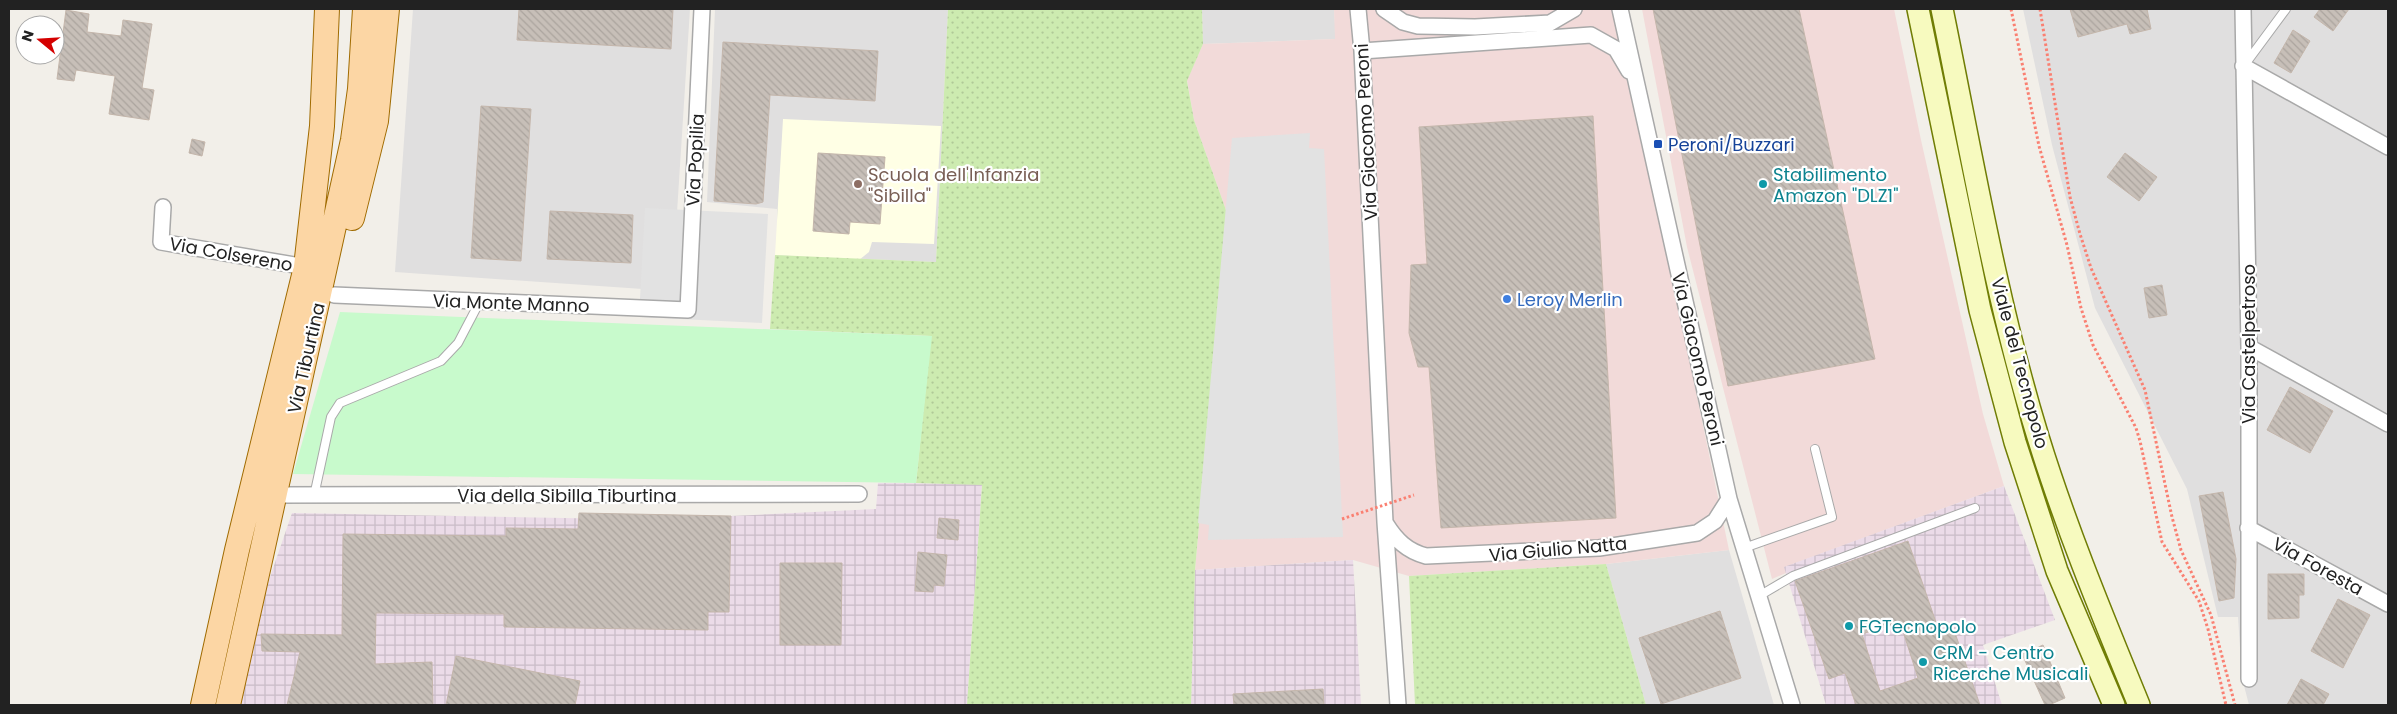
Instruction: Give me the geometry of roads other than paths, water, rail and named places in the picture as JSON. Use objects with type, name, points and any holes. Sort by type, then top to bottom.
[{"type":"main road","name":"Via Tiburtina","points":[[203,705],[237,550],[306,267],[322,126],[327,9]]},
{"type":"main road","name":"Via Tiburtina","points":[[228,705],[353,140],[360,89],[366,9]]},
{"type":"main road","points":[[284,455],[334,295],[376,121],[386,9]]},
{"type":"main road","name":"Viale del Tecnopolo","points":[[1918,9],[1980,310],[2015,442],[2057,571],[2109,701]]},
{"type":"main road","name":"Viale del Tecnopolo","points":[[1942,9],[2002,303],[2038,436],[2083,567],[2139,705]]},
{"type":"street","name":"Via Popilia","points":[[688,310],[702,9]]},
{"type":"street","name":"Via Giacomo Peroni","points":[[1358,9],[1362,51],[1385,522],[1398,705]]},
{"type":"street","points":[[1384,9],[1403,22],[1418,26],[1474,27],[1550,23],[1574,9]]},
{"type":"street","name":"Via Giacomo Peroni","points":[[1620,9],[1729,499],[1792,705]]},
{"type":"street","name":"Via Castelpetroso","points":[[2243,9],[2249,347],[2249,679]]},
{"type":"street","points":[[1362,51],[1591,35],[1616,49],[1635,82]]},
{"type":"street","points":[[2243,66],[2388,146]]},
{"type":"street","name":"Via Colsereno","points":[[163,207],[161,242],[306,267]]},
{"type":"street","name":"Via Monte Manno","points":[[334,295],[479,303],[688,310]]},
{"type":"street","points":[[2249,347],[2388,424]]},
{"type":"street","name":"Via della Sibilla Tiburtina","points":[[275,495],[859,494]]},
{"type":"street","name":"Via Giulio Natta","points":[[1385,522],[1401,543],[1413,552],[1426,556],[1600,548],[1697,533],[1714,521],[1729,499]]},
{"type":"street","name":"Via Foresta","points":[[2248,528],[2388,604]]},
{"type":"lane","points":[[2243,66],[2286,9]]},
{"type":"lane","points":[[314,496],[331,417],[340,403],[441,361],[458,343],[479,303]]},
{"type":"lane","points":[[1744,548],[1832,517],[1815,449]]},
{"type":"lane","points":[[1759,596],[1793,576],[1975,508]]},
{"type":"place","name":"Peroni/Buzzari","points":[[1658,144]]},
{"type":"place","name":"Scuola dell'Infanzia \"Sibilla\"","points":[[858,184]]},
{"type":"place","name":"Stabilimento Amazon \"DLZ1\"","points":[[1763,184]]},
{"type":"place","name":"Leroy Merlin","points":[[1507,299]]},
{"type":"place","name":"FGTecnopolo","points":[[1849,626]]},
{"type":"place","name":"CRM - Centro Ricerche Musicali","points":[[1923,662]]}]
